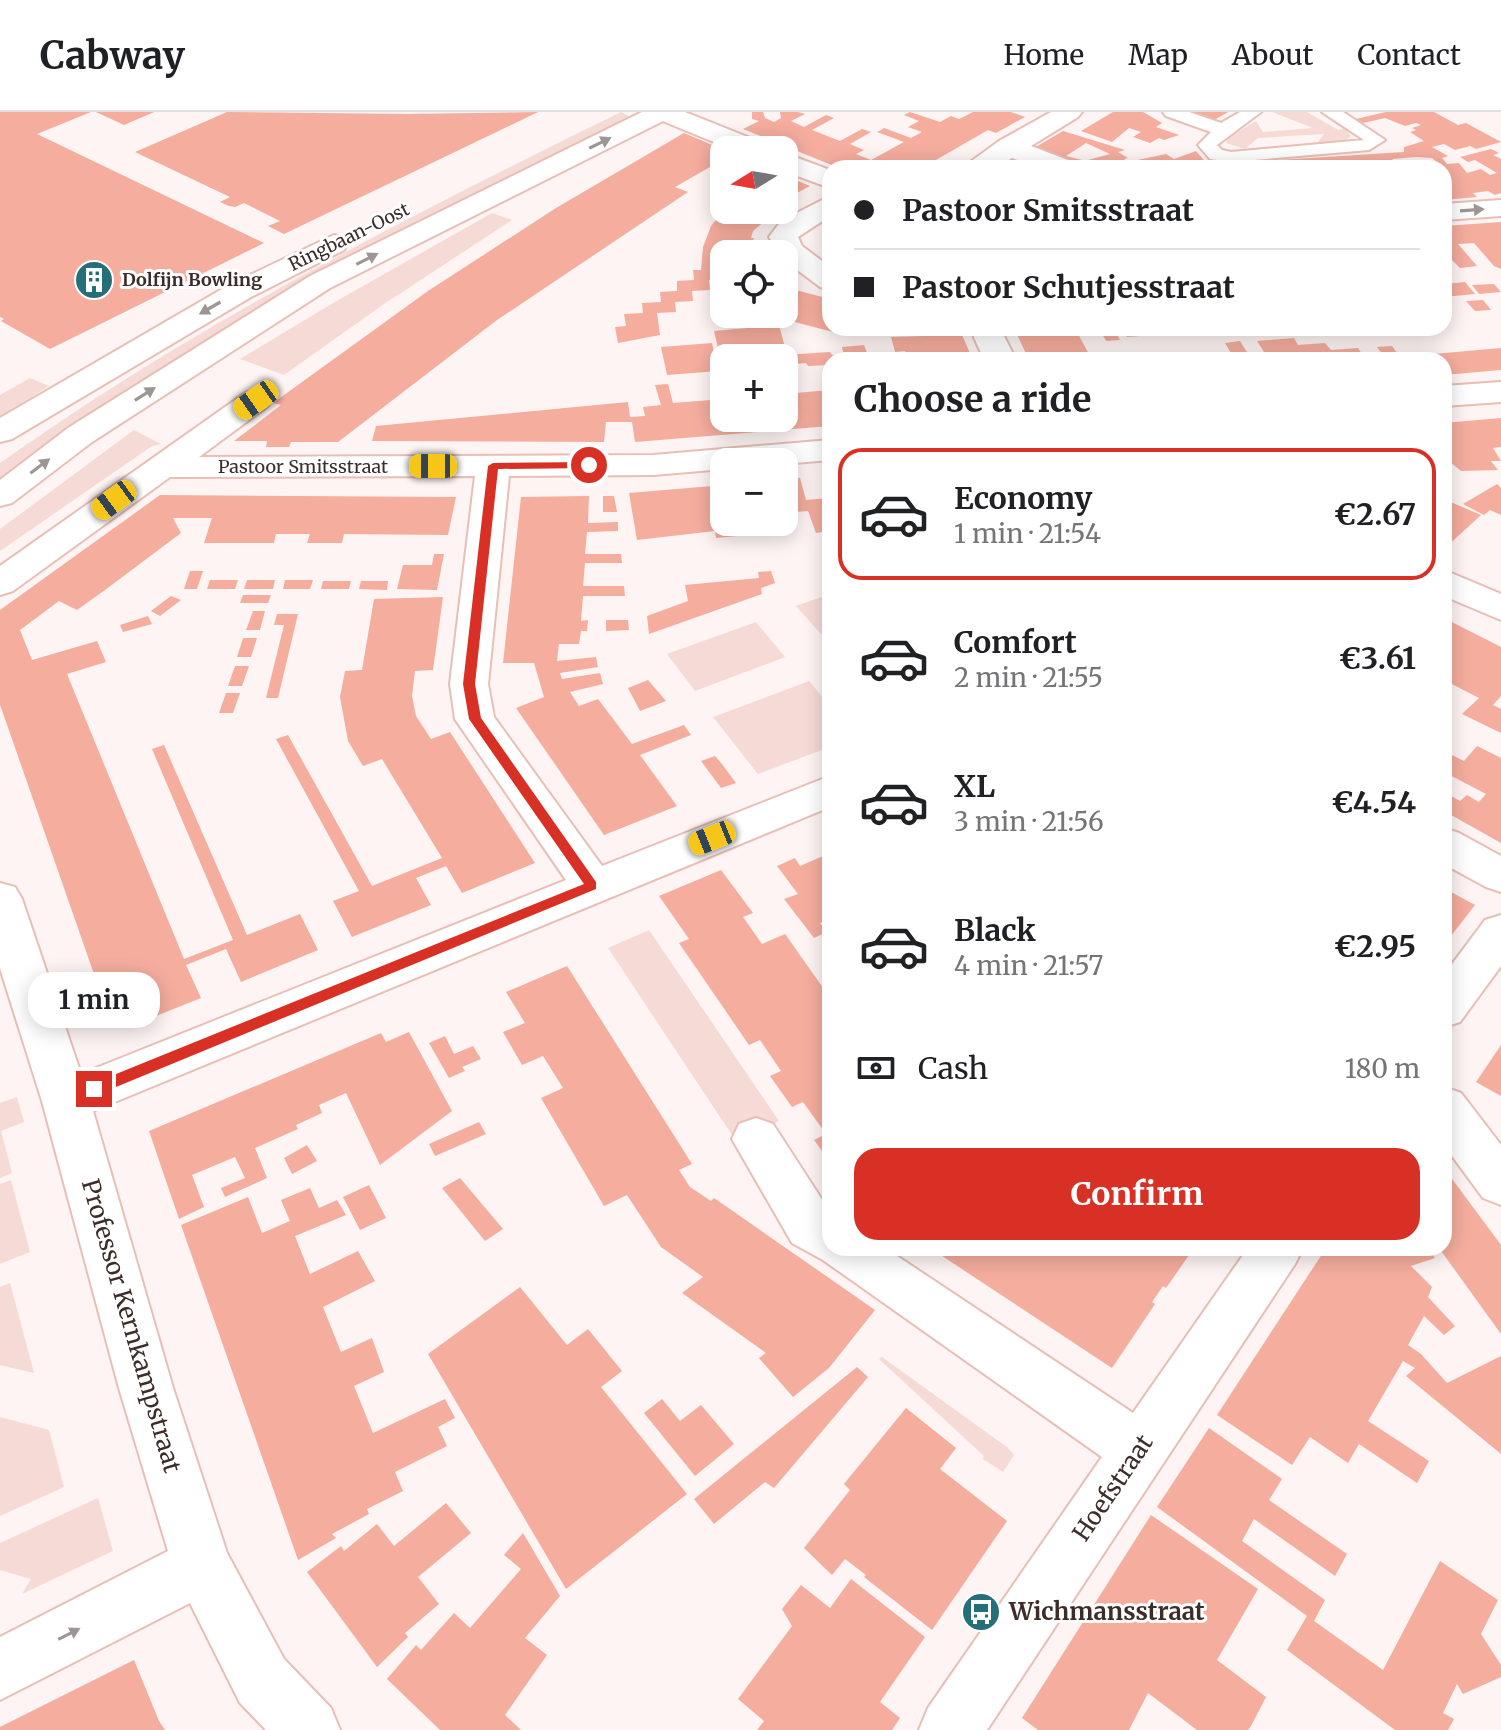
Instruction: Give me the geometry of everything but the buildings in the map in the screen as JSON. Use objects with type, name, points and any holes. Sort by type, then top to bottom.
[{"type":"street","name":"Ringbaan-Oost","points":[[7,427],[240,291],[606,112]]},
{"type":"street","name":"Ringbaan-Oost","points":[[0,496],[80,435],[320,282],[662,112]]},
{"type":"street","points":[[662,112],[721,136]]},
{"type":"street","points":[[988,160],[1069,112]]},
{"type":"street","points":[[1008,147],[1042,160]]},
{"type":"street","points":[[798,167],[822,177]]},
{"type":"street","points":[[1452,211],[1501,208]]},
{"type":"street","points":[[822,209],[791,227],[783,237],[791,251],[822,275]]},
{"type":"street","points":[[1452,395],[1501,392]]},
{"type":"street","points":[[0,583],[256,400]]},
{"type":"street","name":"Pastoor Smitsstraat","points":[[160,467],[653,465],[822,451]]},
{"type":"street","points":[[493,466],[469,684],[475,719],[592,885]]},
{"type":"street","points":[[1452,586],[1501,608]]},
{"type":"street","points":[[66,1101],[822,794]]},
{"type":"street","points":[[1452,848],[1501,876]]},
{"type":"street","name":"Professor Kernkampstraat","points":[[0,899],[66,1101],[146,1388],[202,1565],[262,1681],[309,1730]]},
{"type":"street","points":[[1452,998],[1501,932]]},
{"type":"street","points":[[1452,1118],[1501,1183]]},
{"type":"street","points":[[756,1139],[810,1227],[822,1234]]},
{"type":"street","points":[[860,1256],[1139,1450]]},
{"type":"street","name":"Hoefstraat","points":[[950,1730],[1272,1256]]},
{"type":"street","points":[[0,1670],[202,1565]]},
{"type":"lane","points":[[1172,112],[1223,130]]},
{"type":"lane","points":[[1252,112],[1223,130],[1207,145],[1216,155],[1231,157],[1369,145],[1376,140],[1331,112]]},
{"type":"shaded area","points":[[621,112],[629,116],[360,261],[0,493],[0,463],[149,365],[303,275]]},
{"type":"shaded area","points":[[1272,112],[1307,112],[1338,130],[1344,128],[1351,136],[1343,142],[1320,144],[1318,142],[1324,134],[1258,138],[1245,149],[1226,143],[1229,137],[1256,121],[1263,132],[1313,128]]},
{"type":"shaded area","points":[[492,213],[512,220],[384,304],[284,375],[240,359],[333,303]]},
{"type":"shaded area","points":[[30,378],[49,386],[0,417],[0,395]]},
{"type":"shaded area","points":[[134,430],[161,444],[152,446],[0,551],[0,529]]},
{"type":"shaded area","points":[[822,597],[822,635],[796,606]]},
{"type":"shaded area","points":[[756,622],[785,657],[695,691],[667,654]]},
{"type":"shaded area","points":[[809,681],[822,696],[822,750],[758,774],[713,717]]},
{"type":"shaded area","points":[[649,930],[779,1121],[736,1141],[608,948]]},
{"type":"shaded area","points":[[17,1097],[24,1122],[1,1131],[12,1173],[0,1178],[0,1103]]},
{"type":"shaded area","points":[[11,1180],[30,1252],[0,1264],[0,1184]]},
{"type":"shaded area","points":[[10,1283],[34,1373],[0,1365],[0,1287]]},
{"type":"shaded area","points":[[882,1357],[1008,1448],[1014,1455],[1003,1472],[983,1459],[984,1456],[879,1359]]},
{"type":"shaded area","points":[[0,1417],[49,1430],[64,1487],[0,1516]]},
{"type":"shaded area","points":[[98,1498],[113,1551],[22,1594],[31,1579],[0,1570],[0,1543]]},
{"type":"place","name":"Dolfijn Bowling","points":[[94,280]]},
{"type":"place","name":"Wichmansstraat","points":[[981,1612]]},
{"type":"route","points":[[94,1089],[592,885],[475,719],[469,684],[493,466],[589,465]]}]
